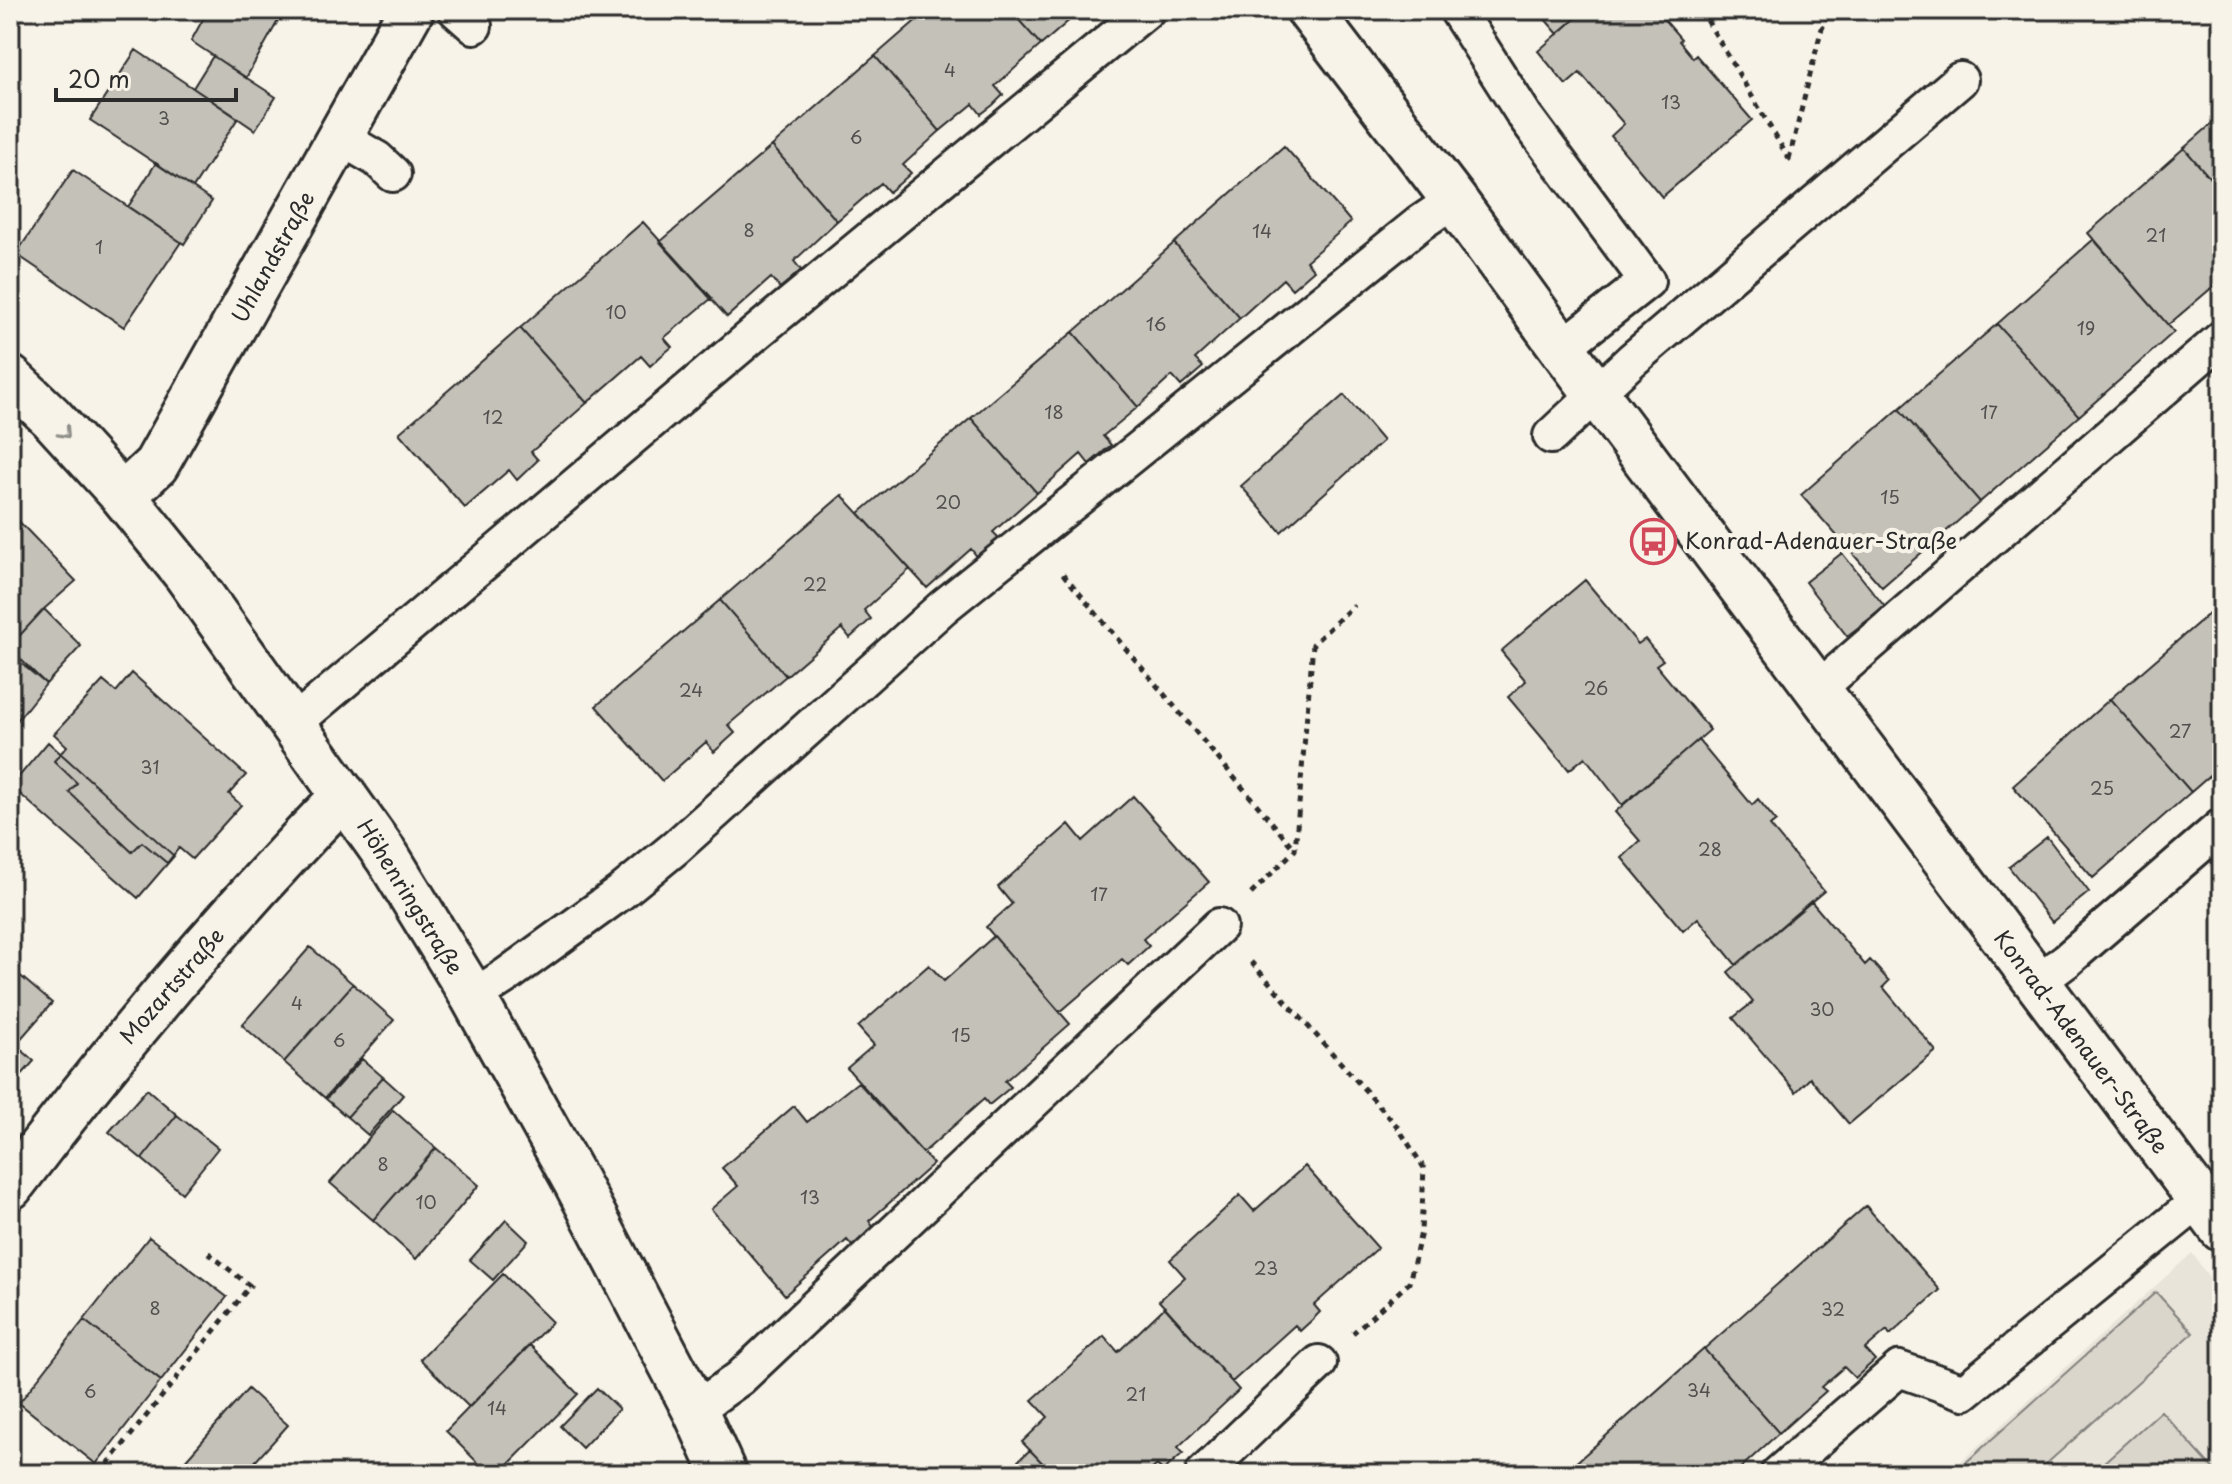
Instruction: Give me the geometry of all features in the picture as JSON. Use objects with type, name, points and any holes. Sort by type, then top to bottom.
[{"type":"street","name":"Uhlandstraße","points":[[123,496],[156,465],[411,10]]},
{"type":"street","name":"Konrad-Adenauer-Straße","points":[[1309,10],[2211,1214]]},
{"type":"street","name":"Höhenringstraße","points":[[10,378],[51,417],[123,496],[186,574],[388,858],[473,997],[576,1182],[695,1410],[724,1474]]},
{"type":"street","name":"Mozartstraße","points":[[10,1187],[147,1011],[344,795]]},
{"type":"lane","points":[[293,724],[757,332],[1147,10]]},
{"type":"lane","points":[[1457,10],[1524,115],[1647,281],[1562,348]]},
{"type":"lane","points":[[1551,436],[1632,360],[1960,80]]},
{"type":"lane","points":[[341,138],[377,159],[393,174]]},
{"type":"lane","points":[[473,997],[620,893],[687,837],[943,607],[1414,228],[1454,200]]},
{"type":"lane","points":[[1818,689],[2222,338]]},
{"type":"lane","points":[[2036,983],[2067,960],[2222,826]]},
{"type":"lane","points":[[695,1410],[740,1378],[1219,926]]},
{"type":"lane","points":[[1778,1474],[1899,1369],[1964,1392],[2211,1214]]},
{"type":"lane","points":[[1203,1474],[1319,1363]]},
{"type":"path","points":[[1701,10],[1789,159]]},
{"type":"path","points":[[1778,168],[1789,159],[1821,31],[1830,10]]},
{"type":"path","points":[[1032,536],[1295,850]]},
{"type":"path","points":[[1319,1363],[1409,1283],[1421,1232],[1424,1168],[1397,1126],[1219,926],[1295,850],[1313,644],[1354,605]]},
{"type":"path","points":[[100,1474],[250,1286],[206,1251]]},
{"type":"shaded area","points":[[2192,1253],[2222,1296],[2222,1474],[1947,1474]]},
{"type":"shaded area","points":[[2156,1292],[2193,1333],[2035,1474],[1953,1474]]},
{"type":"shaded area","points":[[2161,1411],[2218,1474],[2091,1474]]},
{"type":"building","points":[[208,10],[283,12],[246,78],[191,41]]},
{"type":"building","points":[[928,10],[1010,10],[1041,45],[995,86],[1003,95],[993,105],[981,114],[973,104],[940,131],[875,56]]},
{"type":"building","points":[[1010,10],[1081,10],[1041,45]]},
{"type":"building","points":[[1537,10],[1585,10],[1558,34]]},
{"type":"building","points":[[1585,10],[1656,10],[1693,58],[1696,55],[1752,120],[1662,197],[1611,136],[1624,124],[1580,73],[1566,85],[1538,51]]},
{"type":"building","points":[[136,50],[238,118],[193,188],[90,120]]},
{"type":"building","points":[[213,56],[276,97],[255,130],[193,88]]},
{"type":"building","points":[[875,56],[940,131],[903,165],[911,173],[900,183],[889,192],[881,183],[837,221],[772,146]]},
{"type":"building","points":[[2222,115],[2222,192],[2184,148]]},
{"type":"building","points":[[772,146],[837,221],[794,261],[801,270],[791,279],[780,288],[771,278],[727,317],[660,242]]},
{"type":"building","points":[[1284,146],[1351,222],[1306,261],[1314,270],[1292,289],[1283,279],[1240,318],[1174,243]]},
{"type":"building","points":[[2184,148],[2222,192],[2222,279],[2168,325],[2088,233]]},
{"type":"building","points":[[156,163],[212,201],[184,244],[128,207]]},
{"type":"building","points":[[73,170],[181,242],[124,327],[16,254]]},
{"type":"building","points":[[643,222],[712,298],[664,338],[672,347],[650,366],[641,356],[587,403],[520,328]]},
{"type":"building","points":[[2094,239],[2174,332],[2079,416],[1997,324]]},
{"type":"building","points":[[1174,243],[1240,318],[1195,359],[1203,367],[1181,386],[1172,376],[1138,407],[1073,332]]},
{"type":"building","points":[[1997,324],[2079,416],[1980,502],[1899,409]]},
{"type":"building","points":[[520,328],[587,403],[531,452],[538,460],[517,480],[509,470],[465,508],[399,433]]},
{"type":"building","points":[[1073,332],[1138,407],[1103,436],[1111,445],[1089,464],[1081,454],[1037,493],[971,418]]},
{"type":"building","points":[[1344,395],[1383,441],[1281,532],[1241,486]]},
{"type":"building","points":[[1899,409],[1980,502],[1882,587],[1801,495]]},
{"type":"building","points":[[971,418],[1037,493],[993,532],[1001,540],[979,559],[971,549],[927,588],[859,513]]},
{"type":"building","points":[[842,495],[910,569],[864,610],[871,619],[850,638],[842,628],[786,676],[720,600]]},
{"type":"building","points":[[10,512],[76,581],[44,609],[10,646]]},
{"type":"building","points":[[1842,553],[1885,607],[1847,636],[1805,582]]},
{"type":"building","points":[[1585,580],[1638,644],[1645,639],[1663,660],[1656,665],[1710,730],[1622,805],[1585,757],[1569,770],[1508,697],[1526,681],[1501,651]]},
{"type":"building","points":[[720,600],[786,676],[728,725],[735,733],[714,752],[706,742],[662,781],[596,706]]},
{"type":"building","points":[[44,609],[81,646],[46,684],[10,649]]},
{"type":"building","points":[[2211,612],[2222,624],[2222,765],[2191,792],[2110,699]]},
{"type":"building","points":[[17,660],[46,684],[15,723],[10,719],[10,667]]},
{"type":"building","points":[[132,673],[246,775],[229,794],[241,805],[192,859],[179,848],[167,863],[142,842],[132,852],[69,792],[77,783],[54,761],[67,746],[54,734],[103,681],[116,692]]},
{"type":"building","points":[[2110,699],[2191,792],[2093,878],[2013,786]]},
{"type":"building","points":[[1698,740],[1752,805],[1758,799],[1776,821],[1770,826],[1824,891],[1736,965],[1698,918],[1683,931],[1622,858],[1640,841],[1615,812]]},
{"type":"building","points":[[48,742],[174,856],[138,898],[11,786]]},
{"type":"building","points":[[1133,796],[1209,882],[1143,939],[1149,946],[1128,965],[1122,959],[1060,1012],[986,927],[1012,904],[998,887],[1069,824],[1083,841]]},
{"type":"building","points":[[2047,837],[2089,892],[2052,922],[2009,867]]},
{"type":"building","points":[[1811,901],[1865,965],[1870,960],[1889,981],[1883,987],[1936,1051],[1849,1124],[1810,1078],[1796,1092],[1733,1018],[1753,1002],[1728,972]]},
{"type":"building","points":[[994,936],[1070,1024],[1005,1081],[1011,1087],[989,1105],[984,1099],[923,1153],[847,1068],[874,1045],[858,1027],[929,965],[944,981]]},
{"type":"building","points":[[310,947],[353,984],[284,1062],[242,1025]]},
{"type":"building","points":[[10,967],[52,1003],[10,1051]]},
{"type":"building","points":[[353,984],[394,1020],[325,1098],[284,1062]]},
{"type":"building","points":[[16,1045],[34,1061],[10,1088],[10,1052]]},
{"type":"building","points":[[362,1059],[383,1077],[347,1117],[326,1099]]},
{"type":"building","points":[[383,1077],[403,1095],[368,1135],[347,1117]]},
{"type":"building","points":[[858,1082],[933,1164],[869,1221],[874,1228],[853,1247],[847,1240],[785,1295],[711,1209],[738,1186],[722,1168],[794,1106],[807,1122]]},
{"type":"building","points":[[147,1089],[177,1115],[142,1159],[109,1132]]},
{"type":"building","points":[[393,1110],[436,1148],[373,1220],[330,1183]]},
{"type":"building","points":[[177,1115],[218,1148],[182,1193],[142,1159]]},
{"type":"building","points":[[436,1148],[479,1185],[416,1259],[373,1220]]},
{"type":"building","points":[[1305,1166],[1378,1248],[1314,1305],[1320,1312],[1312,1320],[1300,1331],[1295,1325],[1232,1382],[1159,1301],[1185,1277],[1170,1260],[1240,1195],[1254,1211]]},
{"type":"building","points":[[1866,1206],[1940,1290],[1890,1335],[1887,1330],[1865,1349],[1875,1360],[1855,1378],[1844,1367],[1821,1387],[1826,1391],[1779,1433],[1704,1349]]},
{"type":"building","points":[[506,1220],[528,1241],[493,1280],[470,1260]]},
{"type":"building","points":[[149,1237],[227,1297],[161,1381],[84,1320]]},
{"type":"building","points":[[503,1274],[552,1322],[469,1407],[420,1359]]},
{"type":"building","points":[[1165,1307],[1239,1390],[1178,1447],[1183,1453],[1163,1471],[1157,1465],[1147,1474],[1053,1474],[1022,1442],[1048,1417],[1032,1400],[1104,1336],[1118,1352]]},
{"type":"building","points":[[84,1320],[161,1381],[96,1464],[19,1403]]},
{"type":"building","points":[[530,1345],[578,1394],[499,1474],[489,1474],[446,1431]]},
{"type":"building","points":[[1704,1349],[1779,1433],[1734,1474],[1563,1474]]},
{"type":"building","points":[[597,1388],[619,1409],[582,1448],[560,1426]]},
{"type":"building","points":[[248,1389],[288,1425],[244,1474],[195,1474],[183,1463]]},
{"type":"building","points":[[1030,1450],[1053,1474],[1004,1474]]},
{"type":"place","name":"Konrad-Adenauer-Straße","points":[[1654,541]]}]
